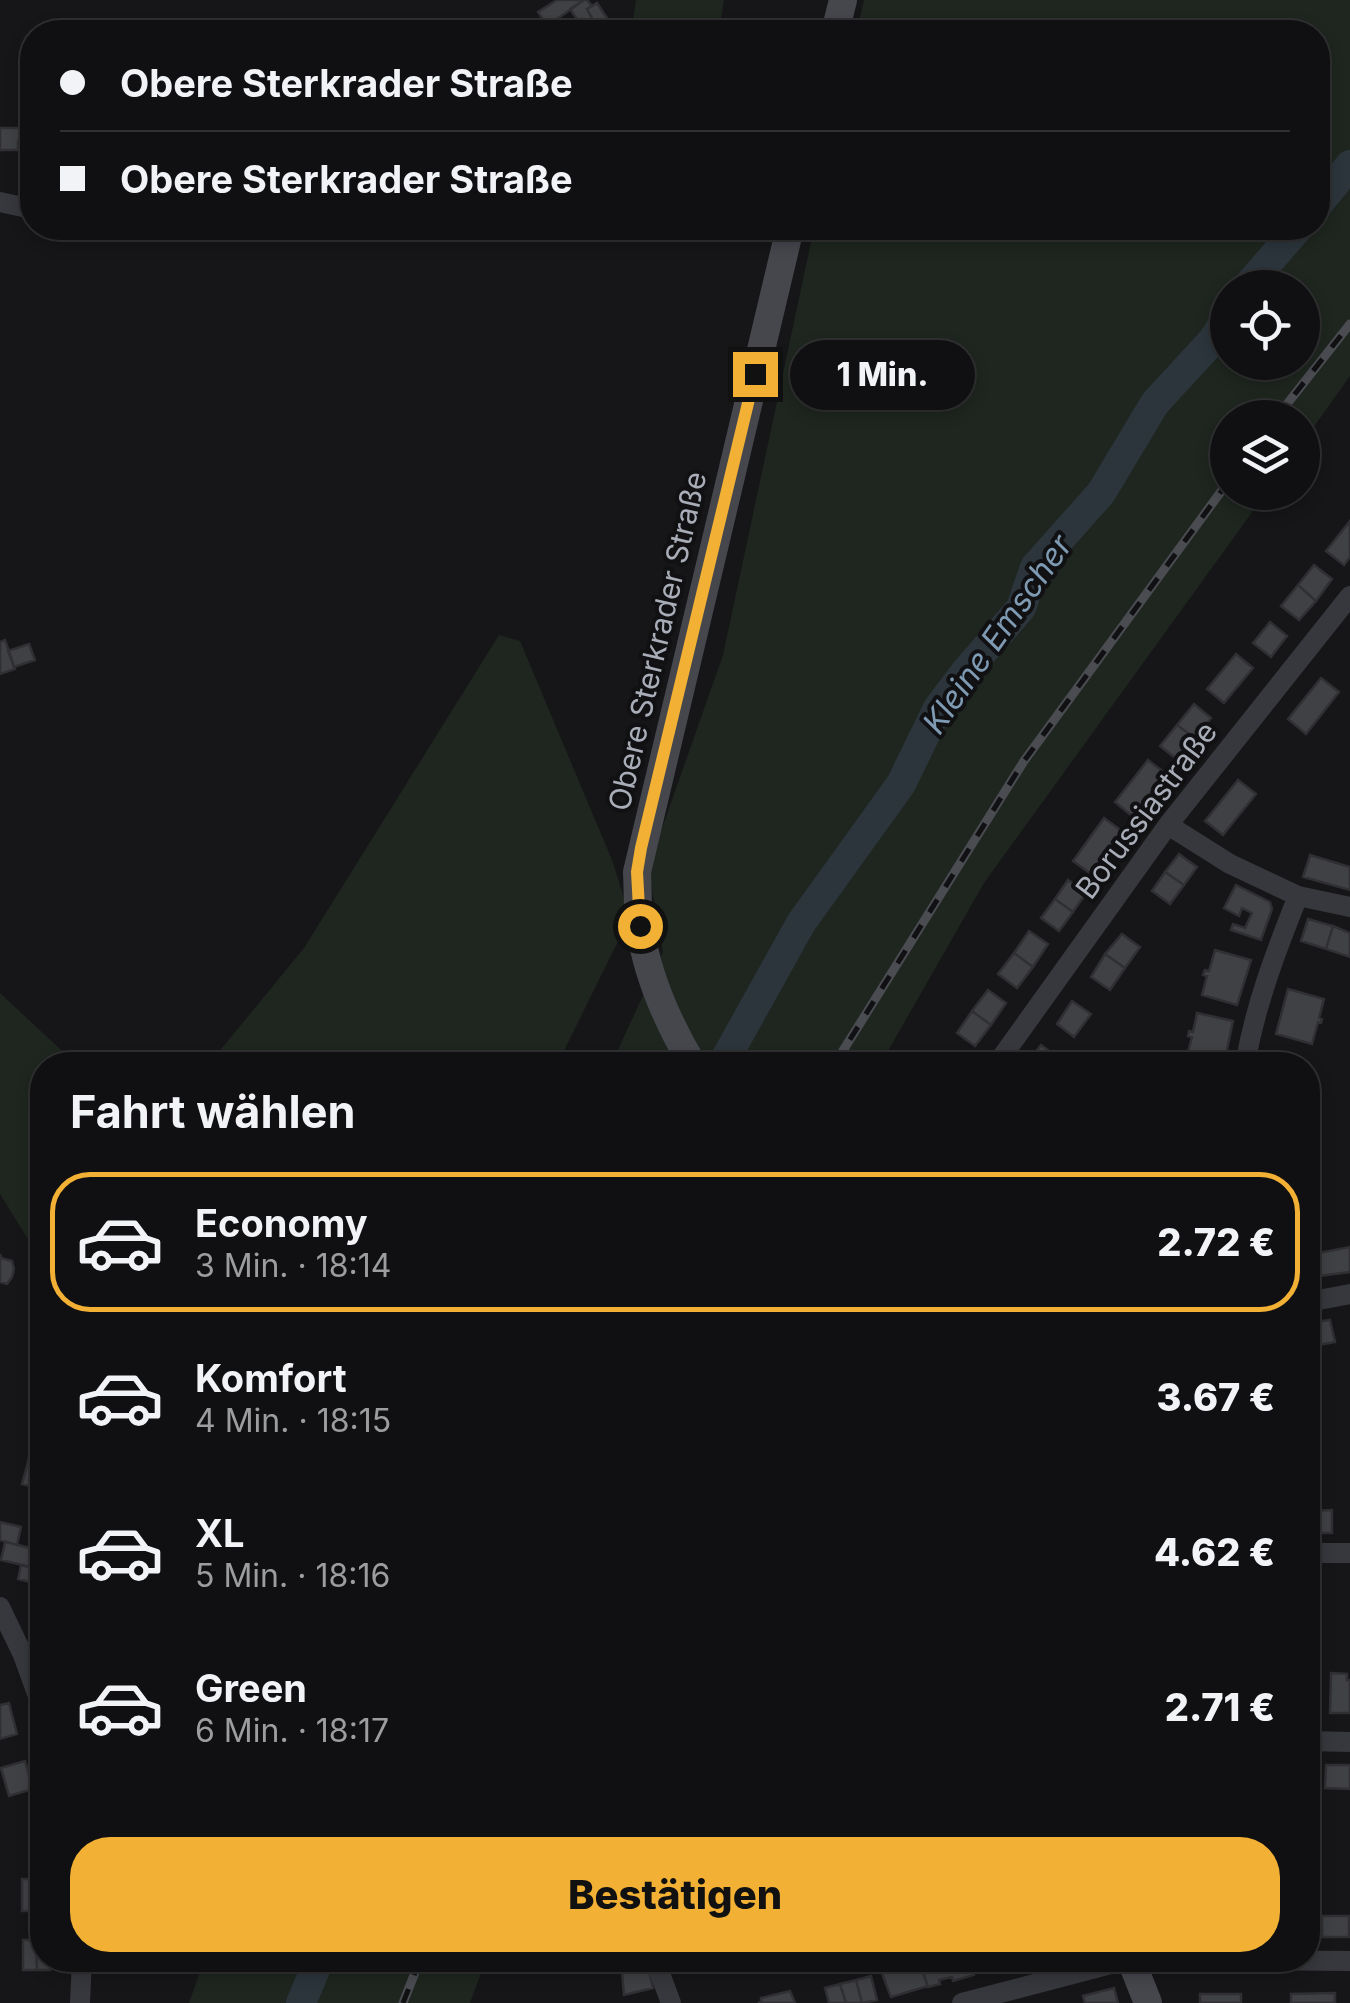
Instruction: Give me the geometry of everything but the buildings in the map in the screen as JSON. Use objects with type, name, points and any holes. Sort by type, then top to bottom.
[{"type":"street","name":"Obere Sterkrader Straße","points":[[685,1052],[652,978],[640,926],[637,872],[787,240]]},
{"type":"street","name":"Borussiastraße","points":[[1005,1052],[1168,825],[1350,596]]},
{"type":"street","points":[[1168,825],[1230,864],[1298,896],[1350,907]]},
{"type":"street","points":[[1247,1052],[1271,966],[1298,896]]},
{"type":"street","points":[[1320,1300],[1350,1294]]},
{"type":"street","points":[[1320,1553],[1350,1553]]},
{"type":"street","points":[[0,1607],[30,1672]]},
{"type":"street","points":[[1320,1742],[1350,1742]]},
{"type":"street","points":[[1320,1961],[1350,1961]]},
{"type":"street","points":[[80,2003],[81,1972]]},
{"type":"street","points":[[659,1972],[671,2003]]},
{"type":"street","points":[[962,2003],[1082,1972]]},
{"type":"street","points":[[1134,1972],[1148,2003]]},
{"type":"shaded area","points":[[636,0],[724,0],[721,20],[633,20]]},
{"type":"shaded area","points":[[864,0],[1350,0],[1350,376],[1320,418],[1320,400],[1210,400],[1210,510],[1254,510],[984,883],[887,1052],[617,1052],[663,952],[648,868],[723,655],[811,240],[1330,240],[1330,20],[860,20]]},
{"type":"shaded area","points":[[499,635],[520,641],[612,860],[630,917],[563,1052],[219,1052],[304,948]]},
{"type":"shaded area","points":[[0,993],[63,1052],[30,1052],[30,1243],[0,1194]]},
{"type":"shaded area","points":[[200,1972],[482,1972],[470,2003],[189,2003]]},
{"type":"waterway","name":"Kleine Emscher","points":[[1330,189],[1350,165]]},
{"type":"waterway","name":"Kleine Emscher","points":[[1262,270],[1288,240]]},
{"type":"waterway","name":"Kleine Emscher","points":[[729,1052],[801,923],[901,784],[938,708],[1021,608],[1035,567],[1101,493],[1155,403],[1210,343]]},
{"type":"waterway","name":"Kleine Emscher","points":[[301,2003],[314,1972]]},
{"type":"railway","points":[[1290,400],[1350,324]]},
{"type":"railway","points":[[842,1052],[1024,761],[1210,507]]},
{"type":"railway","points":[[403,2003],[415,1972]]},
{"type":"route","points":[[640,926],[637,872],[641,848],[755,374]]}]
